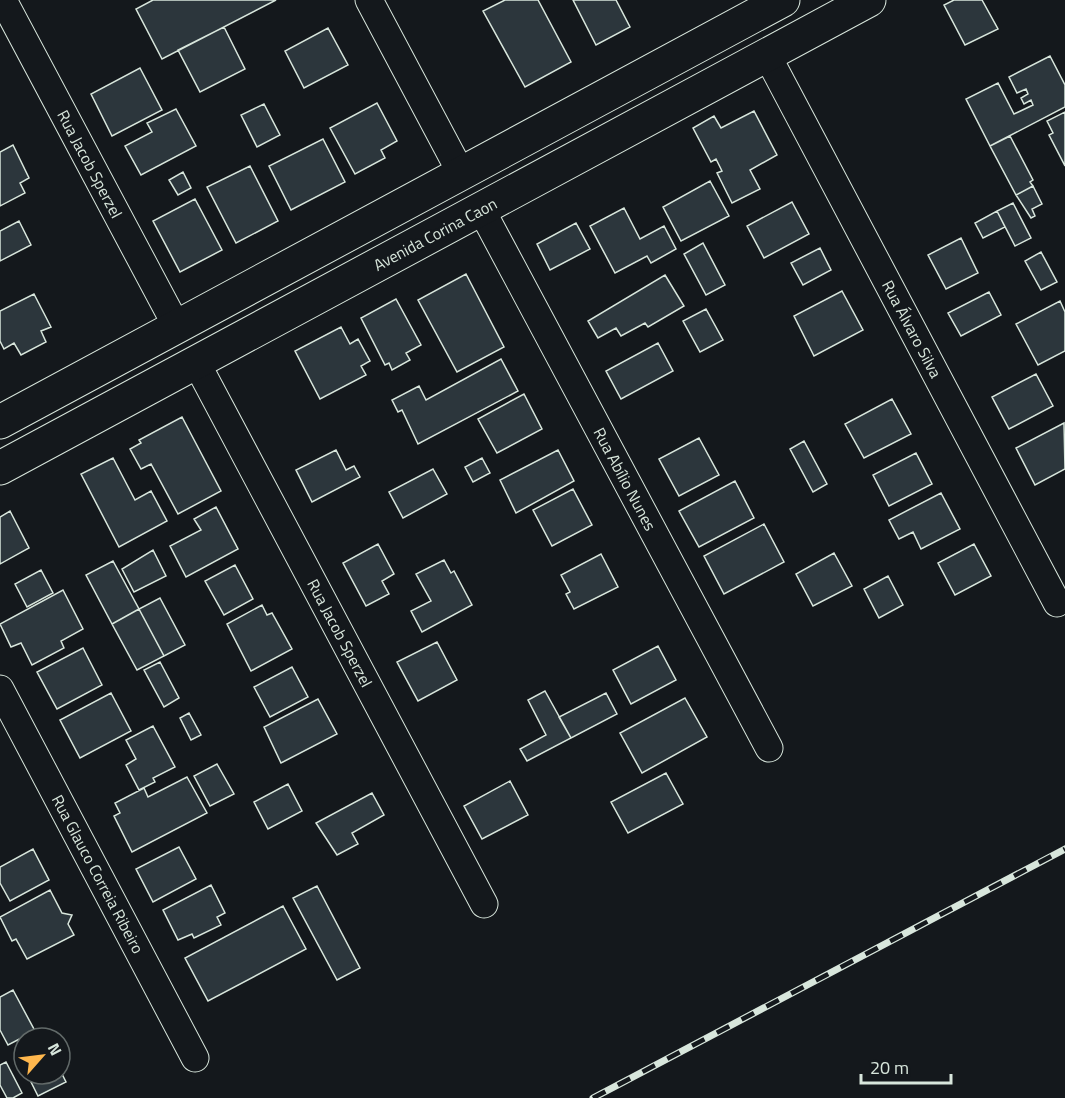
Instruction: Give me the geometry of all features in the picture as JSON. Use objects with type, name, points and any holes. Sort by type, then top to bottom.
[{"type":"main road","points":[[0,423],[461,173],[743,9],[783,0]]},
{"type":"main road","name":"Avenida Corina Caon","points":[[0,468],[869,0]]},
{"type":"street","name":"Rua Jacob Sperzel","points":[[3,0],[177,327]]},
{"type":"street","points":[[369,0],[461,173]]},
{"type":"street","name":"Rua Álvaro Silva","points":[[767,55],[1057,603]]},
{"type":"street","name":"Rua Abílio Nunes","points":[[481,209],[769,748]]},
{"type":"street","name":"Rua Jacob Sperzel","points":[[196,362],[484,904]]},
{"type":"street","name":"Rua Glauco Correia Ribeiro","points":[[0,689],[195,1058]]},
{"type":"building","points":[[153,0],[276,0],[162,59],[136,9]]},
{"type":"building","points":[[505,0],[538,0],[571,62],[525,87],[483,11]]},
{"type":"building","points":[[573,0],[616,0],[630,27],[596,45]]},
{"type":"building","points":[[954,0],[982,0],[998,29],[965,45],[944,5]]},
{"type":"building","points":[[224,27],[245,69],[200,92],[178,50]]},
{"type":"building","points":[[328,28],[348,65],[304,88],[285,51]]},
{"type":"building","points":[[1050,56],[1065,85],[1065,107],[990,146],[966,99],[998,83],[1014,114],[1033,105],[1031,100],[1024,104],[1021,98],[1028,94],[1026,89],[1017,93],[1009,77]]},
{"type":"building","points":[[140,68],[162,110],[112,136],[91,94]]},
{"type":"building","points":[[377,103],[397,141],[381,150],[385,158],[355,174],[330,128]]},
{"type":"building","points":[[264,104],[280,135],[257,147],[241,115]]},
{"type":"building","points":[[176,109],[196,146],[141,175],[125,146],[152,132],[147,123]]},
{"type":"building","points":[[754,111],[777,155],[750,170],[760,189],[732,203],[717,173],[722,171],[716,159],[711,162],[693,128],[714,116],[721,128]]},
{"type":"building","points":[[1065,112],[1065,166],[1049,135],[1053,133],[1047,121]]},
{"type":"building","points":[[1010,136],[1033,180],[1030,182],[1033,186],[1016,195],[990,146]]},
{"type":"building","points":[[323,139],[345,182],[291,210],[269,166]]},
{"type":"building","points":[[13,145],[29,178],[20,183],[25,193],[0,206],[0,152]]},
{"type":"building","points":[[250,166],[278,221],[236,243],[207,187]]},
{"type":"building","points":[[183,172],[191,188],[178,195],[169,180]]},
{"type":"building","points":[[710,181],[729,216],[681,241],[663,207]]},
{"type":"building","points":[[1033,186],[1042,204],[1032,209],[1035,216],[1031,218],[1016,195]]},
{"type":"building","points":[[195,199],[222,250],[180,272],[153,221]]},
{"type":"building","points":[[792,202],[809,234],[764,258],[747,226]]},
{"type":"building","points":[[1013,203],[1031,238],[1015,246],[997,211]]},
{"type":"building","points":[[624,208],[640,239],[664,226],[676,249],[651,263],[647,256],[615,273],[590,226]]},
{"type":"building","points":[[997,211],[1005,227],[983,238],[975,223]]},
{"type":"building","points":[[19,221],[31,245],[0,261],[0,231]]},
{"type":"building","points":[[576,223],[590,249],[550,270],[537,244]]},
{"type":"building","points":[[961,238],[978,273],[946,289],[928,255]]},
{"type":"building","points":[[703,243],[725,285],[706,295],[684,254]]},
{"type":"building","points":[[820,248],[831,270],[803,285],[791,263]]},
{"type":"building","points":[[1041,252],[1057,282],[1041,290],[1025,261]]},
{"type":"building","points":[[466,274],[504,347],[457,372],[418,300]]},
{"type":"building","points":[[665,275],[684,306],[648,327],[645,323],[621,336],[616,328],[598,338],[588,321]]},
{"type":"building","points":[[842,291],[863,330],[814,356],[794,316]]},
{"type":"building","points":[[989,292],[1001,315],[961,336],[948,313]]},
{"type":"building","points":[[34,294],[51,327],[41,331],[46,342],[21,355],[14,343],[4,349],[0,341],[0,311]]},
{"type":"building","points":[[396,299],[421,345],[406,353],[410,360],[392,370],[389,363],[385,365],[361,318]]},
{"type":"building","points":[[1060,301],[1065,312],[1065,351],[1038,365],[1016,324]]},
{"type":"building","points":[[706,309],[723,340],[700,352],[683,321]]},
{"type":"building","points":[[341,327],[350,344],[358,339],[370,361],[361,366],[366,375],[320,399],[295,351]]},
{"type":"building","points":[[658,343],[673,371],[621,399],[606,371]]},
{"type":"building","points":[[501,359],[518,391],[418,444],[402,410],[398,412],[392,400],[419,386],[426,400]]},
{"type":"building","points":[[1036,374],[1053,406],[1009,429],[992,397]]},
{"type":"building","points":[[524,394],[542,429],[497,453],[478,419]]},
{"type":"building","points":[[892,399],[911,434],[864,458],[845,424]]},
{"type":"building","points":[[182,417],[221,491],[178,514],[151,464],[141,469],[130,449],[141,443],[139,440]]},
{"type":"building","points":[[1064,423],[1065,469],[1035,485],[1016,448]]},
{"type":"building","points":[[699,438],[719,475],[679,496],[659,459]]},
{"type":"building","points":[[804,441],[827,484],[813,492],[790,449]]},
{"type":"building","points":[[336,450],[346,470],[354,466],[360,477],[312,502],[296,470]]},
{"type":"building","points":[[558,450],[574,481],[516,513],[500,480]]},
{"type":"building","points":[[916,453],[932,484],[889,506],[873,475]]},
{"type":"building","points":[[113,458],[135,500],[151,491],[167,521],[119,547],[81,474]]},
{"type":"building","points":[[482,458],[490,473],[473,482],[465,467]]},
{"type":"building","points":[[433,469],[447,494],[403,518],[389,492]]},
{"type":"building","points":[[735,481],[754,518],[699,547],[679,511]]},
{"type":"building","points":[[573,489],[592,525],[552,546],[533,510]]},
{"type":"building","points":[[941,493],[960,529],[921,549],[913,532],[899,539],[889,520]]},
{"type":"building","points":[[216,507],[238,549],[186,577],[170,546],[201,530],[194,519]]},
{"type":"building","points":[[10,511],[29,548],[0,564],[0,517]]},
{"type":"building","points":[[764,524],[784,562],[724,594],[704,556]]},
{"type":"building","points":[[378,544],[394,574],[382,581],[389,594],[366,606],[343,563]]},
{"type":"building","points":[[974,544],[991,576],[955,595],[938,563]]},
{"type":"building","points":[[153,550],[166,576],[134,592],[122,569]]},
{"type":"building","points":[[834,553],[852,586],[813,606],[796,574]]},
{"type":"building","points":[[601,554],[618,587],[574,609],[566,594],[570,592],[561,575]]},
{"type":"building","points":[[444,560],[451,573],[454,571],[472,605],[422,632],[411,611],[431,601],[416,574]]},
{"type":"building","points":[[113,561],[139,609],[112,624],[86,575]]},
{"type":"building","points":[[235,565],[253,599],[224,615],[205,581]]},
{"type":"building","points":[[41,570],[53,593],[27,607],[15,584]]},
{"type":"building","points":[[888,576],[903,605],[879,618],[864,589]]},
{"type":"building","points":[[63,590],[83,629],[61,641],[64,648],[32,665],[21,643],[11,647],[0,624]]},
{"type":"building","points":[[160,598],[185,645],[164,656],[139,609]]},
{"type":"building","points":[[262,605],[267,615],[272,613],[292,649],[251,671],[227,624]]},
{"type":"building","points":[[139,609],[164,656],[137,670],[112,624]]},
{"type":"building","points":[[437,642],[457,680],[418,701],[397,662]]},
{"type":"building","points":[[658,646],[676,680],[631,704],[613,670]]},
{"type":"building","points":[[83,648],[102,685],[57,709],[37,672]]},
{"type":"building","points":[[160,662],[179,698],[164,707],[144,670]]},
{"type":"building","points":[[292,667],[308,697],[270,717],[254,687]]},
{"type":"building","points":[[545,691],[571,738],[527,761],[520,749],[546,735],[528,700]]},
{"type":"building","points":[[111,693],[131,731],[80,758],[60,720]]},
{"type":"building","points":[[606,693],[617,714],[571,738],[559,717]]},
{"type":"building","points":[[685,698],[707,737],[642,773],[620,733]]},
{"type":"building","points":[[318,699],[337,734],[281,763],[264,727]]},
{"type":"building","points":[[189,713],[201,735],[191,740],[180,718]]},
{"type":"building","points":[[153,726],[175,767],[153,778],[155,782],[139,790],[126,765],[136,759],[126,740]]},
{"type":"building","points":[[217,764],[234,794],[210,806],[194,776]]},
{"type":"building","points":[[666,773],[683,804],[628,833],[611,802]]},
{"type":"building","points":[[187,777],[207,813],[132,852],[114,816],[120,813],[115,803],[144,788],[148,797]]},
{"type":"building","points":[[510,781],[528,815],[482,839],[464,806]]},
{"type":"building","points":[[288,784],[302,811],[268,829],[254,802]]},
{"type":"building","points":[[372,793],[384,815],[352,833],[358,844],[337,855],[316,823]]},
{"type":"building","points":[[179,847],[196,879],[153,902],[136,869]]},
{"type":"building","points":[[33,849],[49,880],[10,901],[0,883],[0,867]]},
{"type":"building","points":[[211,885],[225,913],[217,917],[221,925],[194,938],[192,934],[178,940],[163,910]]},
{"type":"building","points":[[317,886],[360,968],[337,980],[293,898]]},
{"type":"building","points":[[50,890],[62,913],[72,915],[68,924],[74,935],[27,959],[16,939],[12,941],[0,917]]},
{"type":"building","points":[[283,906],[306,949],[208,1001],[185,958]]},
{"type":"building","points":[[13,990],[32,1026],[12,1026],[12,1043],[8,1045],[0,1030],[0,997]]},
{"type":"building","points":[[6,1062],[12,1074],[12,1086],[18,1086],[22,1093],[13,1098],[7,1098],[0,1085],[0,1065]]},
{"type":"building","points":[[33,1086],[58,1086],[38,1096]]},
{"type":"railway","points":[[593,1098],[1065,849]]}]
